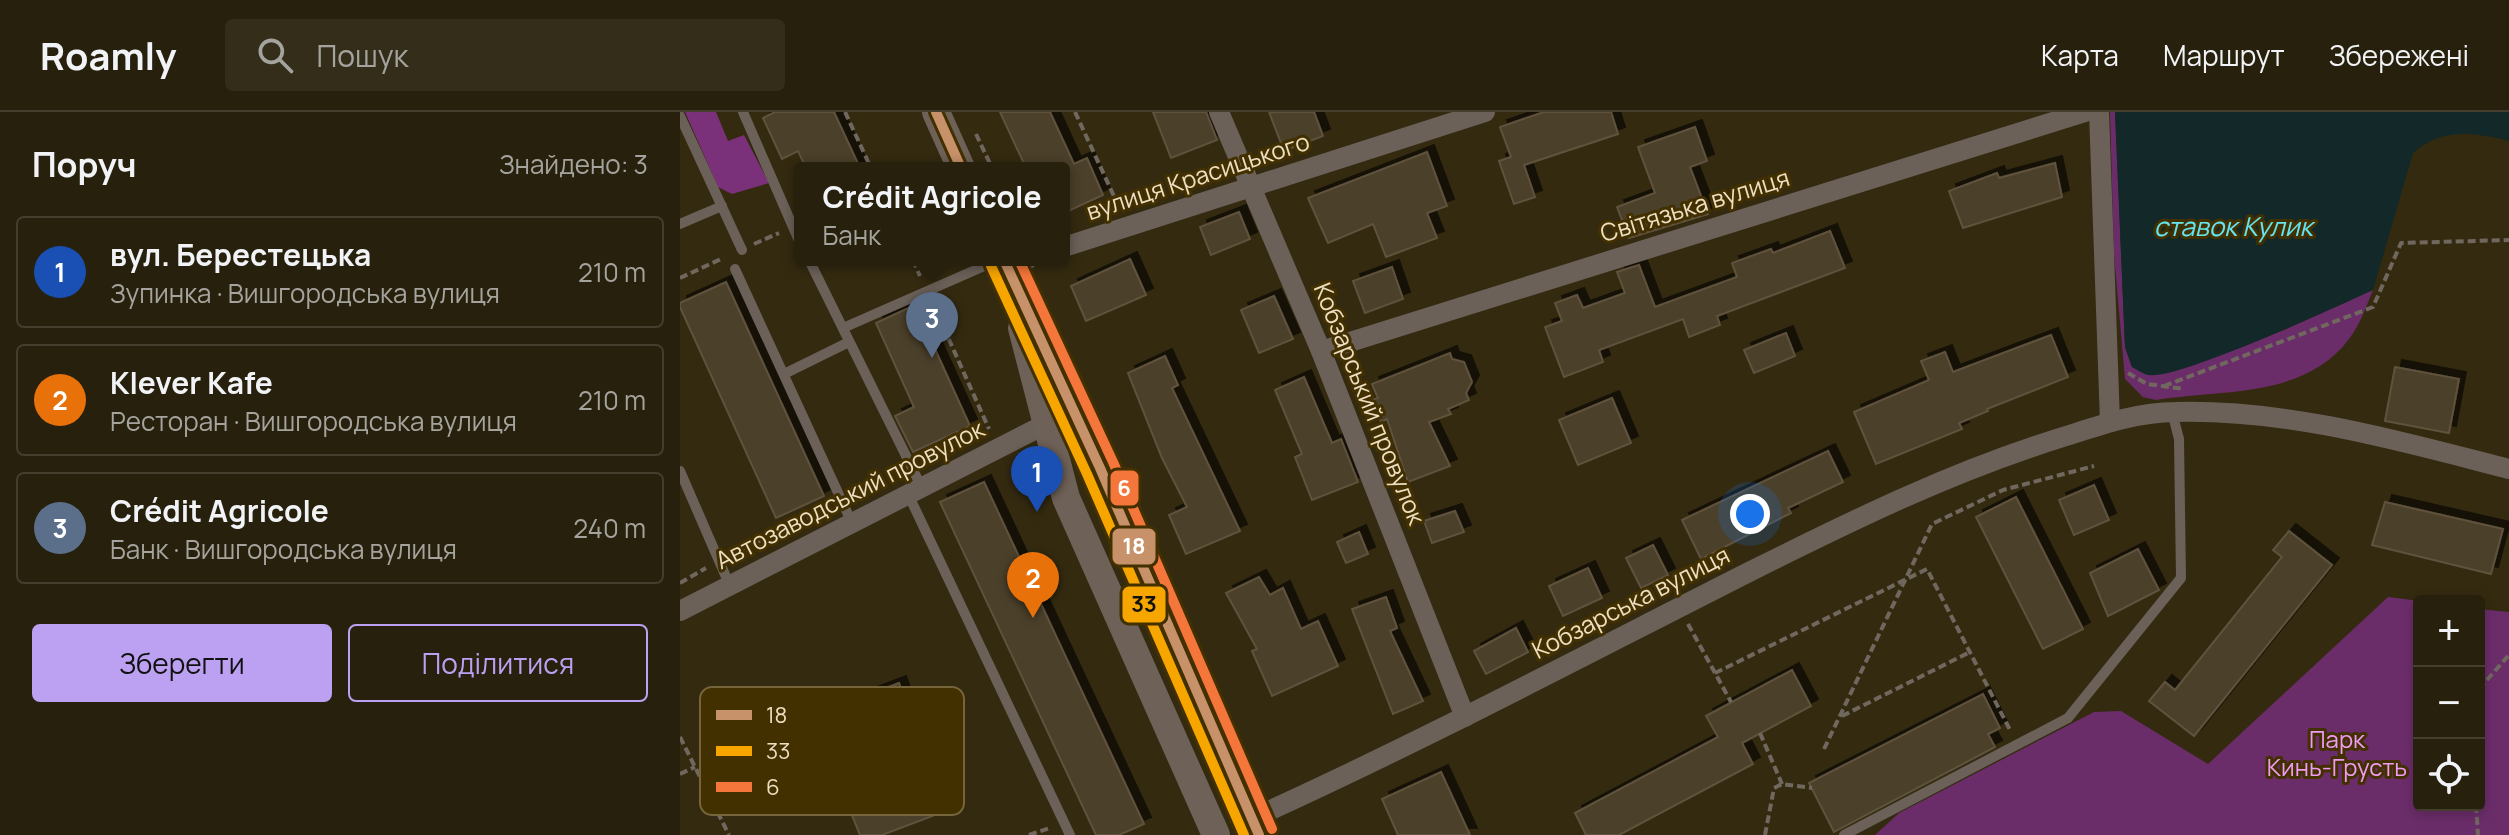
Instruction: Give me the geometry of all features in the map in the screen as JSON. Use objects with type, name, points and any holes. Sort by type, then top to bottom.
[{"type":"main road","points":[[936,112],[958,162]]},
{"type":"main road","points":[[1010,266],[1044,425],[1066,498],[1216,835]]},
{"type":"main road","points":[[1011,266],[1255,827]]},
{"type":"street","name":"Кобзарський провулок","points":[[1219,112],[1321,351],[1465,717]]},
{"type":"street","name":"вулиця Красицького","points":[[1070,245],[1485,112]]},
{"type":"street","name":"Світязька вулиця","points":[[1321,351],[2085,112]]},
{"type":"street","points":[[2099,112],[2110,422]]},
{"type":"street","name":"Кобзарська вулиця","points":[[1255,827],[1896,499],[2003,455],[2110,422],[2172,412],[2270,416],[2374,434],[2509,469]]},
{"type":"street","name":"Автозаводський провулок","points":[[680,611],[1044,425]]},
{"type":"lane","points":[[743,112],[794,229]]},
{"type":"lane","points":[[680,116],[742,250]]},
{"type":"lane","points":[[680,224],[722,206]]},
{"type":"lane","points":[[812,266],[843,328],[1070,835]]},
{"type":"lane","points":[[843,328],[927,290],[997,266]]},
{"type":"lane","points":[[735,269],[852,523]]},
{"type":"lane","points":[[784,374],[849,342]]},
{"type":"lane","points":[[1844,835],[2068,718],[2181,578],[2179,439],[2172,412]]},
{"type":"lane","points":[[680,471],[730,586]]},
{"type":"path","points":[[845,112],[868,162]]},
{"type":"path","points":[[1075,112],[1120,207],[1106,212]]},
{"type":"path","points":[[972,126],[989,162]]},
{"type":"path","points":[[2164,386],[2373,307],[2401,243],[2509,240]]},
{"type":"path","points":[[916,266],[991,435]]},
{"type":"path","points":[[1824,749],[1932,524],[2003,490],[2094,466]]},
{"type":"path","points":[[680,583],[719,560]]},
{"type":"path","points":[[1715,673],[1927,569],[2017,744]]},
{"type":"path","points":[[1679,608],[1731,702]]},
{"type":"path","points":[[1840,717],[1970,652]]},
{"type":"path","points":[[2485,682],[2509,655]]},
{"type":"path","points":[[1760,733],[1782,784]]},
{"type":"path","points":[[680,737],[700,777]]},
{"type":"path","points":[[680,774],[695,767]]},
{"type":"path","points":[[1765,835],[1774,788],[1782,784],[1812,788]]},
{"type":"path","points":[[2476,811],[2478,835]]},
{"type":"path","points":[[719,815],[729,835]]},
{"type":"green space","points":[[2110,112],[2115,112],[2125,347],[2132,367],[2171,372],[2284,330],[2373,290],[2353,334],[2330,358],[2309,372],[2285,382],[2234,392],[2156,400],[2143,397],[2125,379],[2114,254]]},
{"type":"green space","name":"Парк Кинь-Грусть","points":[[2388,597],[2413,600],[2413,811],[2485,811],[2485,610],[2509,612],[2509,835],[1875,835],[1899,813],[2094,712],[2121,711],[2208,764]]},
{"type":"shaded area","points":[[685,112],[716,112],[728,141],[744,135],[769,183],[732,194],[718,187]]},
{"type":"water","name":"ставок Кулик","points":[[2115,112],[2509,112],[2509,141],[2458,134],[2435,139],[2413,153],[2373,290],[2222,355],[2164,374],[2148,375],[2132,367],[2125,347]]},
{"type":"building","points":[[775,112],[834,112],[857,162],[803,162],[798,151],[782,159],[763,118]]},
{"type":"building","points":[[1000,112],[1050,112],[1074,164],[1087,158],[1103,195],[1070,210],[1070,162],[1023,162]]},
{"type":"building","points":[[1153,112],[1206,112],[1217,140],[1171,158]]},
{"type":"building","points":[[1269,112],[1314,112],[1323,136],[1284,151]]},
{"type":"building","points":[[1544,112],[1611,112],[1618,134],[1524,165],[1535,197],[1514,204],[1499,161],[1511,157],[1500,127]]},
{"type":"building","points":[[1695,127],[1707,161],[1690,167],[1708,214],[1629,238],[1617,207],[1655,193],[1638,147]]},
{"type":"building","points":[[1427,152],[1447,206],[1427,213],[1437,238],[1386,257],[1373,224],[1328,243],[1308,198]]},
{"type":"building","points":[[2055,163],[2062,197],[1963,228],[1949,191],[1997,173],[1999,178]]},
{"type":"building","points":[[1239,212],[1250,239],[1211,255],[1200,227]]},
{"type":"building","points":[[1830,231],[1845,268],[1717,316],[1720,325],[1689,337],[1683,319],[1599,350],[1603,362],[1564,377],[1545,327],[1562,321],[1555,303],[1577,295],[1583,308],[1625,293],[1617,272],[1639,265],[1655,307],[1737,277],[1732,263],[1771,249],[1773,253]]},
{"type":"building","points":[[1130,259],[1146,295],[1086,321],[1071,286]]},
{"type":"building","points":[[1392,267],[1403,299],[1365,313],[1353,281]]},
{"type":"building","points":[[726,282],[824,496],[776,518],[680,307],[680,303]]},
{"type":"building","points":[[1274,296],[1293,339],[1259,353],[1241,310]]},
{"type":"building","points":[[915,305],[970,426],[913,452],[895,416],[914,407],[876,323]]},
{"type":"building","points":[[1786,333],[1795,356],[1754,373],[1744,350]]},
{"type":"building","points":[[2051,335],[2068,377],[1987,409],[1959,423],[1962,429],[1876,464],[1854,412],[1929,380],[1921,361],[1945,352],[1953,372]]},
{"type":"building","points":[[1450,353],[1452,359],[1464,362],[1472,382],[1466,393],[1469,400],[1448,409],[1451,414],[1429,422],[1450,466],[1408,482],[1387,419],[1381,422],[1372,400],[1378,398],[1372,384]]},
{"type":"building","points":[[1165,356],[1178,385],[1172,388],[1240,531],[1186,554],[1169,515],[1187,507],[1162,458],[1128,373]]},
{"type":"building","points":[[2395,367],[2459,379],[2449,433],[2385,421]]},
{"type":"building","points":[[1304,377],[1332,443],[1341,439],[1358,482],[1312,500],[1295,457],[1302,454],[1275,390]]},
{"type":"building","points":[[1612,398],[1631,443],[1578,465],[1559,420]]},
{"type":"building","points":[[1828,451],[1843,482],[1788,508],[1791,513],[1701,559],[1682,520]]},
{"type":"building","points":[[984,482],[1144,824],[1119,835],[1096,835],[940,502]]},
{"type":"building","points":[[2094,485],[2109,520],[2074,535],[2059,500]]},
{"type":"building","points":[[2016,497],[2083,629],[2043,649],[1976,517]]},
{"type":"building","points":[[2385,502],[2503,529],[2491,574],[2372,545]]},
{"type":"building","points":[[1455,511],[1464,532],[1432,543],[1424,521]]},
{"type":"building","points":[[2289,531],[2332,565],[2194,736],[2149,701],[2165,682],[2175,690],[2282,557],[2273,550]]},
{"type":"building","points":[[1359,532],[1368,554],[1346,563],[1337,542]]},
{"type":"building","points":[[1653,545],[1668,575],[1641,588],[1626,558]]},
{"type":"building","points":[[2138,549],[2159,590],[2108,616],[2090,573]]},
{"type":"building","points":[[1588,568],[1602,598],[1563,616],[1549,586]]},
{"type":"building","points":[[1259,577],[1270,595],[1283,588],[1301,629],[1318,621],[1338,666],[1272,696],[1252,651],[1257,649],[1226,593]]},
{"type":"building","points":[[1386,597],[1397,628],[1390,631],[1423,701],[1393,714],[1352,609]]},
{"type":"building","points":[[1516,628],[1528,652],[1486,674],[1474,651]]},
{"type":"building","points":[[1792,670],[1811,706],[1742,743],[1753,764],[1619,835],[1586,835],[1575,813],[1718,737],[1706,716]]},
{"type":"building","points":[[1983,694],[2000,728],[1988,734],[1995,747],[1834,832],[1809,783]]},
{"type":"building","points":[[1441,772],[1470,835],[1398,835],[1382,799]]},
{"type":"building","points":[[852,815],[935,815],[882,835],[860,835]]},
{"type":"transit line","name":"18","points":[[936,112],[958,162]]},
{"type":"transit line","name":"33","points":[[991,266],[1087,474],[1244,835]]},
{"type":"transit line","name":"18","points":[[1007,266],[1100,468],[1259,835]]},
{"type":"transit line","name":"6","points":[[1022,266],[1113,462],[1272,829]]},
{"type":"place","name":"Crédit Agricole","points":[[932,358]]},
{"type":"place","name":"вул. Берестецька","points":[[1037,512]]},
{"type":"place","name":"Klever Kafe","points":[[1033,618]]}]
